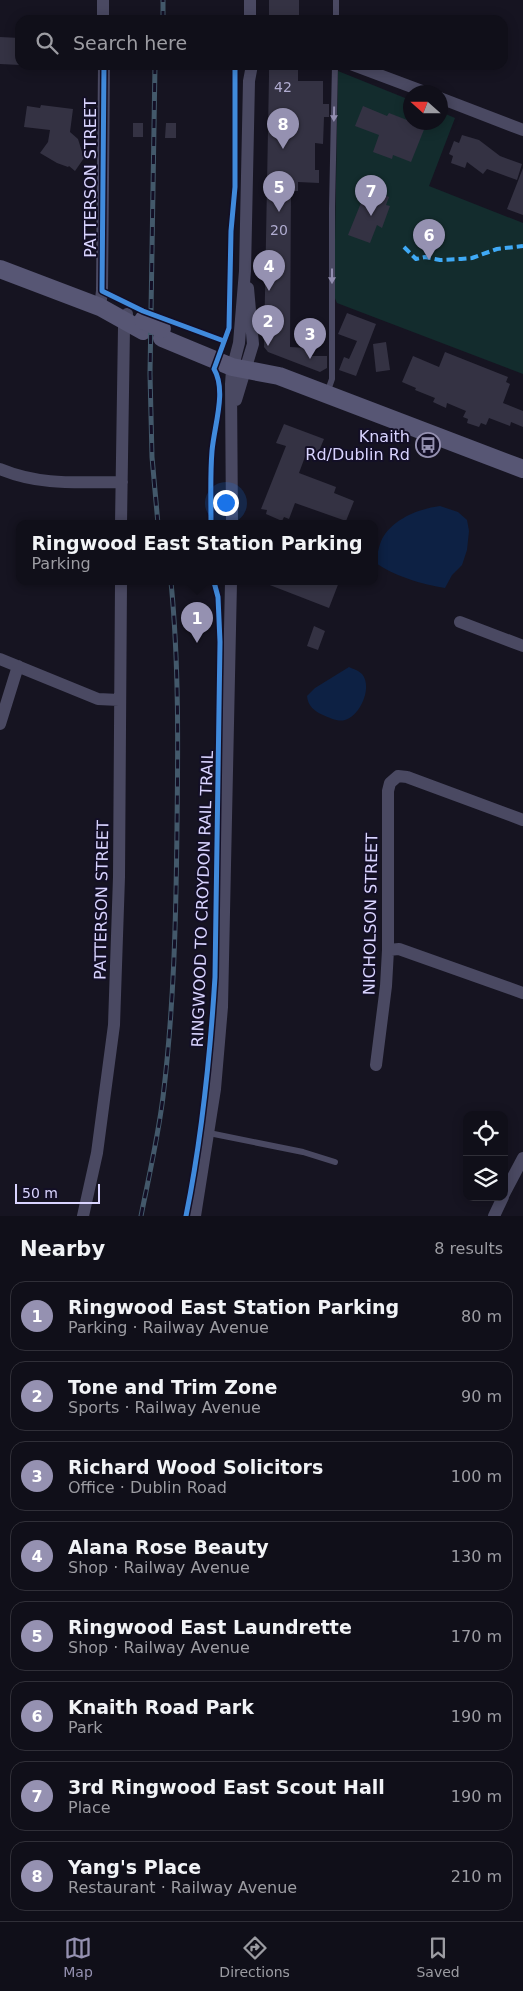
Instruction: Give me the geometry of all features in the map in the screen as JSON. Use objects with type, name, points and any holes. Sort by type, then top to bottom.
[{"type":"main road","points":[[0,269],[101,307],[162,334],[204,346],[240,363],[523,468]]},
{"type":"street","points":[[103,0],[104,15]]},
{"type":"street","points":[[250,0],[250,15]]},
{"type":"street","name":"PATTERSON STREET","points":[[101,307],[104,70]]},
{"type":"street","points":[[232,520],[232,422],[238,390],[240,363],[253,344],[251,310],[245,271],[249,81],[251,70]]},
{"type":"street","points":[[367,70],[407,85]]},
{"type":"street","points":[[448,101],[523,130]]},
{"type":"street","points":[[121,520],[122,482],[134,322]]},
{"type":"street","points":[[0,469],[27,479],[51,482],[122,482]]},
{"type":"street","name":"PATTERSON STREET","points":[[83,1216],[97,1153],[114,1025],[119,876],[121,585]]},
{"type":"street","points":[[195,1216],[210,1133],[222,1007],[231,585]]},
{"type":"street","points":[[460,622],[523,646]]},
{"type":"street","points":[[0,659],[98,698],[119,700]]},
{"type":"street","points":[[0,724],[18,666]]},
{"type":"street","name":"NICHOLSON STREET","points":[[376,1065],[386,986],[388,950],[388,790],[393,779],[398,776],[407,777],[523,820]]},
{"type":"street","points":[[388,950],[399,949],[523,993]]},
{"type":"street","points":[[508,1188],[523,1158]]},
{"type":"street","points":[[494,1216],[502,1201]]},
{"type":"lane","points":[[336,0],[336,15]]},
{"type":"lane","points":[[327,394],[332,379],[332,208],[335,70]]},
{"type":"lane","points":[[210,1133],[303,1152],[335,1162]]},
{"type":"green space","points":[[338,71],[403,97],[403,130],[448,130],[448,115],[455,118],[429,186],[523,223],[523,374],[337,303],[334,296]]},
{"type":"water","points":[[440,506],[458,512],[467,520],[469,531],[467,550],[462,565],[452,575],[445,588],[408,579],[378,564],[380,544],[387,532],[407,516]]},
{"type":"water","points":[[349,667],[362,674],[366,686],[363,700],[356,713],[345,720],[340,720],[328,717],[314,710],[307,696],[315,688]]},
{"type":"building","points":[[269,0],[299,0],[299,15],[269,15]]},
{"type":"building","points":[[0,37],[15,38],[15,65],[0,64]]},
{"type":"building","points":[[269,70],[298,70],[298,81],[323,81],[323,104],[329,104],[329,117],[324,117],[323,144],[315,143],[315,170],[319,170],[319,183],[298,182],[298,191],[291,191],[290,347],[308,348],[308,356],[327,356],[327,368],[320,372],[268,352],[264,347]]},
{"type":"building","points":[[41,105],[73,109],[70,132],[78,139],[84,158],[75,171],[69,166],[57,163],[40,153],[48,142],[50,130],[24,127],[27,106],[40,108]]},
{"type":"building","points":[[363,106],[387,116],[389,113],[403,118],[403,130],[424,130],[411,162],[393,155],[392,159],[373,152],[379,135],[355,126]]},
{"type":"building","points":[[133,123],[143,123],[143,137],[133,137]]},
{"type":"building","points":[[166,123],[176,123],[176,138],[165,138]]},
{"type":"building","points":[[462,135],[479,140],[500,156],[522,164],[517,180],[487,169],[483,174],[467,162],[465,168],[451,163],[453,156],[449,154],[454,141],[459,143]]},
{"type":"building","points":[[523,168],[523,215],[507,209]]},
{"type":"building","points":[[367,188],[389,197],[386,205],[390,206],[382,228],[377,225],[370,243],[348,235]]},
{"type":"building","points":[[347,313],[376,324],[356,376],[339,370],[344,357],[349,359],[357,341],[338,334]]},
{"type":"building","points":[[386,342],[390,370],[376,372],[373,344]]},
{"type":"building","points":[[445,352],[508,377],[506,382],[510,384],[503,403],[523,411],[523,427],[511,422],[510,426],[489,418],[486,425],[481,423],[479,427],[467,423],[468,419],[463,417],[466,411],[447,403],[446,408],[433,402],[435,398],[415,390],[416,388],[402,382],[413,356],[439,367]]},
{"type":"building","points":[[284,424],[324,439],[316,458],[306,454],[299,473],[336,487],[334,493],[354,501],[346,520],[295,503],[289,519],[284,517],[282,520],[280,520],[266,514],[267,510],[261,509],[286,446],[276,443]]},
{"type":"building","points":[[270,585],[338,585],[329,608]]},
{"type":"building","points":[[314,626],[325,631],[318,650],[307,646]]},
{"type":"railway","points":[[163,0],[163,15]]},
{"type":"railway","points":[[155,70],[150,374],[152,457],[158,520]]},
{"type":"railway","points":[[141,1216],[163,1097],[170,1030],[174,962],[178,736],[177,674],[171,585]]},
{"type":"marked path","points":[[404,247],[416,259],[425,257],[440,260],[472,258],[497,249],[523,246]]},
{"type":"cycle path","points":[[104,70],[102,291],[143,311],[224,341]]},
{"type":"cycle path","points":[[211,520],[212,451],[220,398],[218,378],[214,369],[229,328],[231,231],[235,187],[235,70]]},
{"type":"cycle path","name":"RINGWOOD TO CROYDON RAIL TRAIL","points":[[186,1216],[197,1157],[205,1097],[215,977],[220,642],[218,597],[215,585]]},
{"type":"place","name":"Yang's Place","points":[[283,149]]},
{"type":"place","name":"Ringwood East Laundrette","points":[[279,212]]},
{"type":"place","name":"3rd Ringwood East Scout Hall","points":[[371,216]]},
{"type":"place","name":"Knaith Road Park","points":[[429,260]]},
{"type":"place","name":"Alana Rose Beauty","points":[[269,291]]},
{"type":"place","name":"Tone and Trim Zone","points":[[268,346]]},
{"type":"place","name":"Richard Wood Solicitors","points":[[310,359]]},
{"type":"place","name":"Knaith Rd/Dublin Rd","points":[[428,445]]},
{"type":"place","name":"Ringwood East Station Parking","points":[[197,643]]}]
